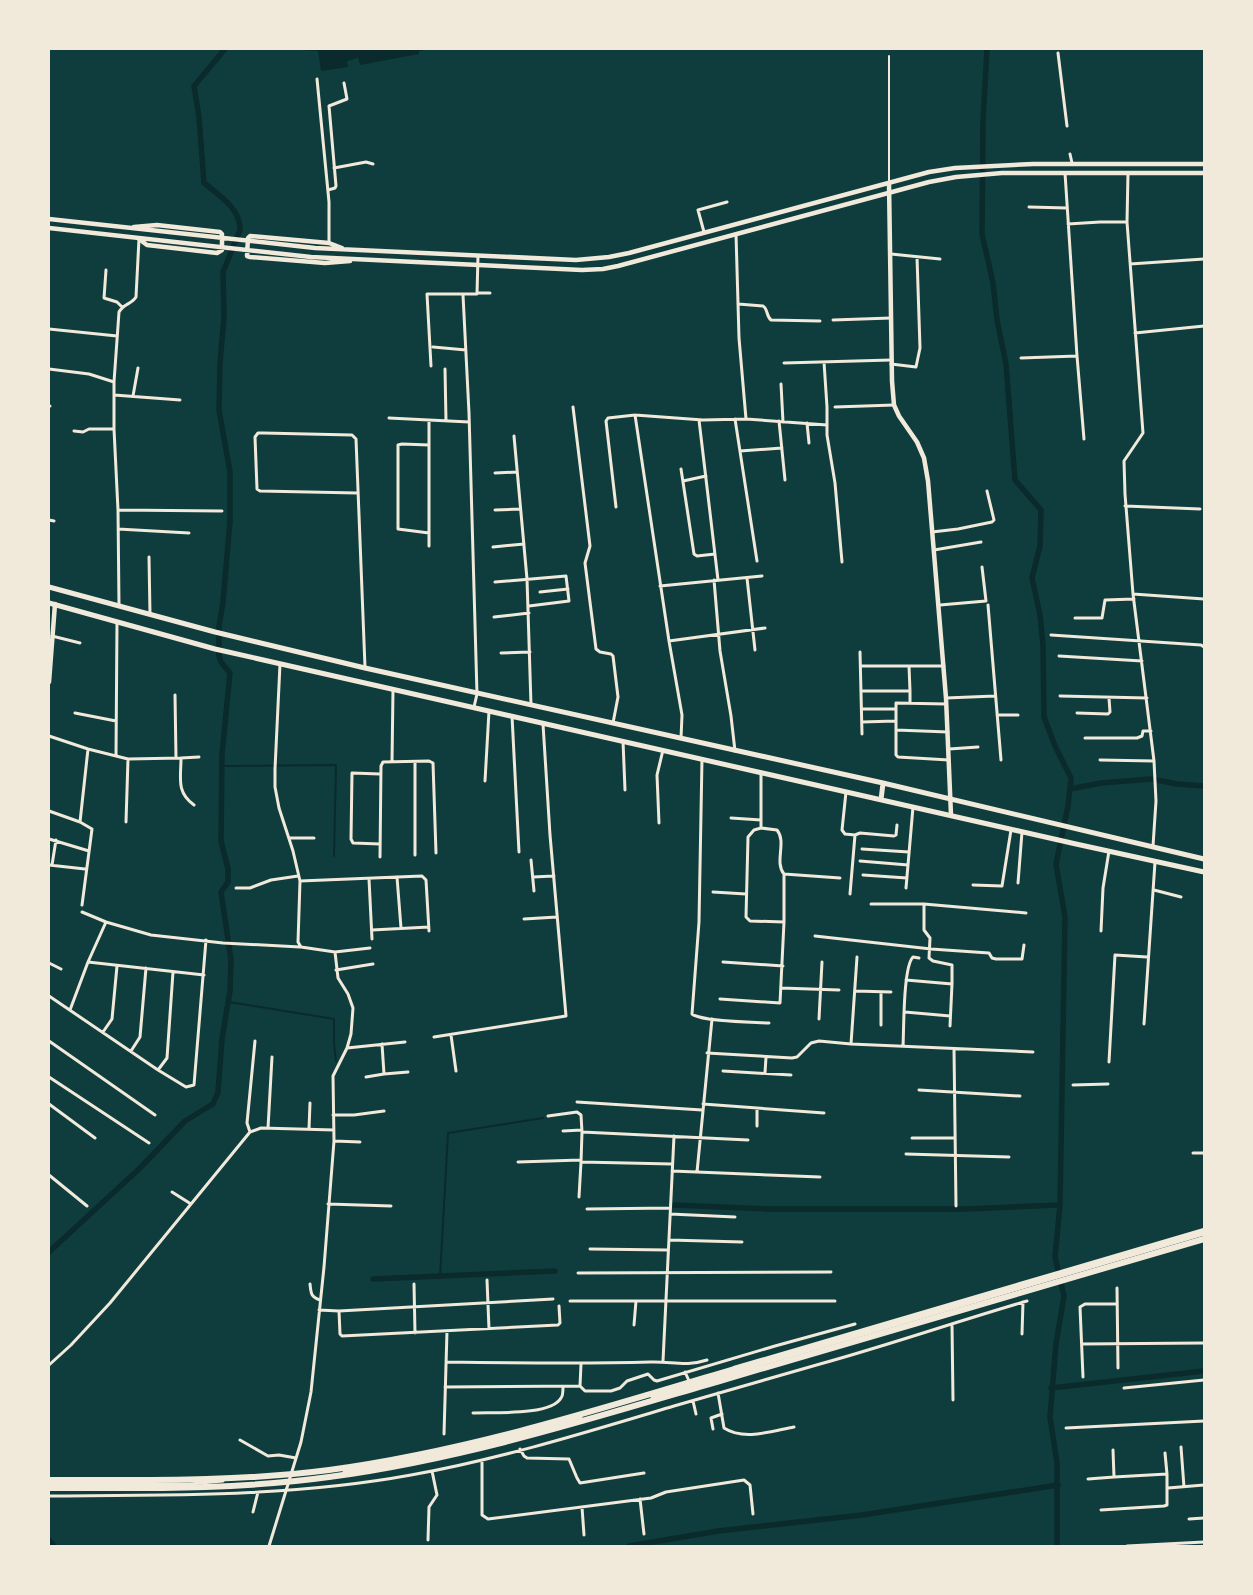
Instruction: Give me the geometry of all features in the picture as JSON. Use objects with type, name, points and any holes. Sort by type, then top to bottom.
[{"type":"highway","points":[[49,1480],[179,1480],[277,1475],[381,1462],[448,1449],[558,1421],[1204,1231]]},
{"type":"highway","points":[[49,1488],[179,1488],[278,1483],[327,1478],[424,1462],[556,1429],[1204,1239]]},
{"type":"main road","points":[[49,219],[315,248],[592,260],[622,254],[929,172],[1002,164],[1204,164]]},
{"type":"main road","points":[[49,228],[311,256],[562,270],[603,269],[956,177],[1002,173],[1204,173]]},
{"type":"main road","points":[[889,183],[894,405],[899,416],[917,442],[924,458],[930,493],[944,666],[951,816]]},
{"type":"main road","points":[[122,228],[157,225],[220,232],[222,234],[222,250],[217,253],[147,246],[139,238]]},
{"type":"main road","points":[[346,249],[329,243],[250,236],[248,238],[248,256],[325,263],[366,259]]},
{"type":"main road","points":[[49,587],[215,632],[365,668],[735,752],[883,783],[1204,859]]},
{"type":"main road","points":[[49,680],[52,604],[231,653],[1204,872]]},
{"type":"main road","points":[[881,800],[883,783]]},
{"type":"street","points":[[1058,53],[1067,126]]},
{"type":"street","points":[[317,79],[328,190],[329,243]]},
{"type":"street","points":[[328,190],[336,186],[329,106],[330,104],[347,99],[344,83]]},
{"type":"street","points":[[1070,154],[1072,163]]},
{"type":"street","points":[[334,168],[366,162],[373,164]]},
{"type":"street","points":[[1128,172],[1127,222],[1143,433],[1124,461],[1133,594],[1147,698],[1156,786],[1153,846]]},
{"type":"street","points":[[1065,173],[1084,439]]},
{"type":"street","points":[[704,232],[698,210],[727,202]]},
{"type":"street","points":[[1029,207],[1067,208]]},
{"type":"street","points":[[1068,224],[1127,222]]},
{"type":"street","points":[[736,234],[739,338],[746,419]]},
{"type":"street","points":[[119,606],[114,382],[119,312],[122,307],[134,300],[136,296],[139,238]]},
{"type":"street","points":[[891,254],[940,259]]},
{"type":"street","points":[[478,256],[478,293]]},
{"type":"street","points":[[784,363],[892,362],[916,367],[920,348],[917,257]]},
{"type":"street","points":[[1130,264],[1204,259]]},
{"type":"street","points":[[106,270],[104,298],[117,302],[122,307]]},
{"type":"street","points":[[431,366],[427,294],[475,295],[478,293],[490,293]]},
{"type":"street","points":[[463,295],[469,422],[477,694],[474,707]]},
{"type":"street","points":[[738,304],[763,306],[771,320],[820,321]]},
{"type":"street","points":[[834,320],[891,318]]},
{"type":"street","points":[[1135,333],[1204,326]]},
{"type":"street","points":[[49,329],[117,336]]},
{"type":"street","points":[[433,347],[466,350]]},
{"type":"street","points":[[1021,358],[1077,356]]},
{"type":"street","points":[[824,362],[827,434],[835,482],[842,562]]},
{"type":"street","points":[[133,396],[138,368]]},
{"type":"street","points":[[49,369],[89,374],[114,382]]},
{"type":"street","points":[[446,369],[446,421]]},
{"type":"street","points":[[781,384],[782,448],[785,480]]},
{"type":"street","points":[[114,395],[180,400]]},
{"type":"street","points":[[835,407],[894,405]]},
{"type":"street","points":[[573,407],[590,546],[585,563],[596,649],[613,656],[618,696],[613,723]]},
{"type":"street","points":[[616,508],[606,422],[612,416],[635,415],[699,420],[746,419],[827,425]]},
{"type":"street","points":[[635,415],[668,641],[682,714],[680,739]]},
{"type":"street","points":[[389,418],[469,422]]},
{"type":"street","points":[[429,420],[429,546]]},
{"type":"street","points":[[699,420],[715,554],[718,635],[735,752]]},
{"type":"street","points":[[736,420],[757,561]]},
{"type":"street","points":[[806,423],[809,443]]},
{"type":"street","points":[[74,431],[83,432],[89,429],[114,428]]},
{"type":"street","points":[[358,493],[260,490],[256,487],[255,437],[258,434],[352,435],[356,438],[365,668]]},
{"type":"street","points":[[514,436],[529,606],[532,706]]},
{"type":"street","points":[[429,445],[402,444],[398,446],[398,529],[429,533]]},
{"type":"street","points":[[740,451],[782,448]]},
{"type":"street","points":[[681,469],[694,554],[697,556],[715,554]]},
{"type":"street","points":[[495,473],[517,472]]},
{"type":"street","points":[[683,481],[706,476]]},
{"type":"street","points":[[932,532],[992,522],[994,520],[987,491]]},
{"type":"street","points":[[1126,506],[1200,509]]},
{"type":"street","points":[[495,510],[520,509]]},
{"type":"street","points":[[118,510],[222,511]]},
{"type":"street","points":[[49,520],[54,521]]},
{"type":"street","points":[[118,529],[190,533]]},
{"type":"street","points":[[934,550],[981,542]]},
{"type":"street","points":[[493,547],[524,544]]},
{"type":"street","points":[[149,557],[150,615]]},
{"type":"street","points":[[940,605],[986,601],[982,567]]},
{"type":"street","points":[[495,582],[564,576],[567,578],[568,602],[529,606]]},
{"type":"street","points":[[660,586],[762,576]]},
{"type":"street","points":[[747,578],[755,650]]},
{"type":"street","points":[[540,592],[568,589]]},
{"type":"street","points":[[1133,594],[1204,599]]},
{"type":"street","points":[[1075,618],[1102,618],[1105,600],[1134,599]]},
{"type":"street","points":[[988,605],[1001,760]]},
{"type":"street","points":[[494,616],[529,613]]},
{"type":"street","points":[[116,756],[117,622]]},
{"type":"street","points":[[668,641],[765,628]]},
{"type":"street","points":[[1051,635],[1201,645],[1204,647]]},
{"type":"street","points":[[52,636],[80,643]]},
{"type":"street","points":[[501,653],[530,652]]},
{"type":"street","points":[[860,652],[862,734]]},
{"type":"street","points":[[1059,656],[1142,661]]},
{"type":"street","points":[[280,663],[275,764],[276,790],[279,808],[300,881],[297,936],[301,947]]},
{"type":"street","points":[[861,666],[944,666]]},
{"type":"street","points":[[909,666],[910,703]]},
{"type":"street","points":[[392,762],[393,690]]},
{"type":"street","points":[[861,691],[910,691]]},
{"type":"street","points":[[175,696],[176,758]]},
{"type":"street","points":[[949,760],[898,757],[896,755],[895,705],[898,703],[995,696]]},
{"type":"street","points":[[1060,696],[1147,698]]},
{"type":"street","points":[[1077,714],[1108,714],[1110,712],[1109,698]]},
{"type":"street","points":[[862,709],[895,708]]},
{"type":"street","points":[[484,782],[489,711]]},
{"type":"street","points":[[74,713],[116,721]]},
{"type":"street","points":[[997,715],[1018,715]]},
{"type":"street","points":[[512,716],[519,852]]},
{"type":"street","points":[[862,722],[896,721]]},
{"type":"street","points":[[434,1038],[566,1016],[543,722]]},
{"type":"street","points":[[896,730],[948,732]]},
{"type":"street","points":[[1085,738],[1138,738],[1142,736],[1143,732],[1151,732]]},
{"type":"street","points":[[49,736],[88,749],[128,759],[200,757]]},
{"type":"street","points":[[623,741],[625,790]]},
{"type":"street","points":[[949,749],[978,747]]},
{"type":"street","points":[[80,822],[88,749]]},
{"type":"street","points":[[659,822],[657,775],[663,750]]},
{"type":"street","points":[[181,758],[182,791],[185,798],[194,805]]},
{"type":"street","points":[[126,822],[128,759]]},
{"type":"street","points":[[702,759],[699,922],[692,1014],[712,1019],[769,1022]]},
{"type":"street","points":[[1100,760],[1154,761]]},
{"type":"street","points":[[380,857],[380,774],[383,762],[429,761],[433,763],[436,853]]},
{"type":"street","points":[[414,762],[415,855]]},
{"type":"street","points":[[761,772],[761,828]]},
{"type":"street","points":[[380,774],[352,773],[352,841],[353,843],[380,844]]},
{"type":"street","points":[[846,792],[842,830],[845,834],[894,836],[896,835],[897,825]]},
{"type":"street","points":[[906,888],[913,807]]},
{"type":"street","points":[[49,811],[80,822],[92,829],[85,869],[82,905]]},
{"type":"street","points":[[731,818],[761,820]]},
{"type":"street","points":[[720,1000],[780,1003],[783,966],[784,922],[784,874],[780,869],[779,832],[777,830],[761,828],[754,830],[748,837],[746,917],[747,920],[784,922]]},
{"type":"street","points":[[973,885],[1002,886],[1011,829]]},
{"type":"street","points":[[1018,883],[1022,832]]},
{"type":"street","points":[[850,894],[855,835]]},
{"type":"street","points":[[289,838],[314,838]]},
{"type":"street","points":[[49,839],[89,851]]},
{"type":"street","points":[[56,840],[50,865],[85,869]]},
{"type":"street","points":[[862,849],[909,852]]},
{"type":"street","points":[[1101,931],[1103,888],[1109,851]]},
{"type":"street","points":[[531,860],[534,891]]},
{"type":"street","points":[[860,861],[908,865]]},
{"type":"street","points":[[1144,1024],[1147,957],[1150,957],[1155,861]]},
{"type":"street","points":[[784,874],[840,878]]},
{"type":"street","points":[[863,875],[906,878]]},
{"type":"street","points":[[236,888],[250,888],[271,880],[298,876]]},
{"type":"street","points":[[300,881],[422,876],[426,880],[429,929],[372,930]]},
{"type":"street","points":[[533,877],[554,876]]},
{"type":"street","points":[[397,877],[401,928]]},
{"type":"street","points":[[369,879],[372,939]]},
{"type":"street","points":[[1154,890],[1181,896]]},
{"type":"street","points":[[713,892],[746,894]]},
{"type":"street","points":[[871,904],[924,904],[1026,913]]},
{"type":"street","points":[[924,904],[924,930],[929,935],[931,949],[929,958],[952,965],[950,1026]]},
{"type":"street","points":[[82,912],[106,922],[151,935],[223,943],[301,947],[335,952],[370,948]]},
{"type":"street","points":[[524,919],[557,917]]},
{"type":"street","points":[[70,1010],[88,962],[106,922]]},
{"type":"street","points":[[815,936],[931,949],[989,953],[992,958],[996,959],[1020,959],[1024,956],[1024,945]]},
{"type":"street","points":[[49,996],[158,1070],[186,1087],[194,1085],[206,940]]},
{"type":"street","points":[[269,1546],[301,1442],[311,1392],[334,1141],[333,1076],[347,1048],[351,1034],[353,1008],[348,994],[341,985],[336,970],[335,952]]},
{"type":"street","points":[[1109,1062],[1115,955],[1147,957]]},
{"type":"street","points":[[903,1046],[906,980],[911,959],[913,957],[919,958]]},
{"type":"street","points":[[851,1044],[857,958]]},
{"type":"street","points":[[88,962],[204,975]]},
{"type":"street","points":[[723,962],[783,966]]},
{"type":"street","points":[[819,1019],[822,962]]},
{"type":"street","points":[[49,963],[61,970]]},
{"type":"street","points":[[336,970],[372,964]]},
{"type":"street","points":[[103,1032],[112,1019],[117,966]]},
{"type":"street","points":[[131,1051],[140,1037],[146,968]]},
{"type":"street","points":[[158,1070],[167,1058],[173,972]]},
{"type":"street","points":[[906,980],[952,984]]},
{"type":"street","points":[[781,988],[839,990]]},
{"type":"street","points":[[855,991],[891,992]]},
{"type":"street","points":[[881,992],[881,1025]]},
{"type":"street","points":[[905,1012],[950,1016]]},
{"type":"street","points":[[697,1172],[712,1019]]},
{"type":"street","points":[[451,1035],[456,1071]]},
{"type":"street","points":[[49,1041],[155,1115]]},
{"type":"street","points":[[708,1053],[792,1058],[797,1057],[815,1041],[1033,1052]]},
{"type":"street","points":[[250,1132],[247,1123],[255,1042]]},
{"type":"street","points":[[347,1048],[405,1042]]},
{"type":"street","points":[[382,1044],[384,1074]]},
{"type":"street","points":[[954,1048],[956,1206]]},
{"type":"street","points":[[765,1073],[766,1056]]},
{"type":"street","points":[[268,1128],[272,1057]]},
{"type":"street","points":[[723,1071],[790,1075]]},
{"type":"street","points":[[366,1077],[408,1072]]},
{"type":"street","points":[[49,1077],[149,1143]]},
{"type":"street","points":[[1073,1085],[1108,1084]]},
{"type":"street","points":[[919,1090],[1020,1096]]},
{"type":"street","points":[[577,1102],[702,1110]]},
{"type":"street","points":[[309,1129],[310,1103]]},
{"type":"street","points":[[49,1104],[96,1138]]},
{"type":"street","points":[[703,1104],[824,1113]]},
{"type":"street","points":[[757,1108],[757,1126]]},
{"type":"street","points":[[333,1115],[354,1115],[384,1111]]},
{"type":"street","points":[[548,1116],[580,1113],[582,1131],[579,1197]]},
{"type":"street","points":[[49,1366],[98,1317],[250,1132],[255,1129],[268,1128],[334,1130]]},
{"type":"street","points":[[563,1131],[748,1140]]},
{"type":"street","points":[[663,1361],[674,1136]]},
{"type":"street","points":[[912,1138],[955,1138]]},
{"type":"street","points":[[334,1141],[360,1142]]},
{"type":"street","points":[[1193,1153],[1204,1153]]},
{"type":"street","points":[[906,1154],[1009,1157]]},
{"type":"street","points":[[518,1162],[581,1161],[672,1164]]},
{"type":"street","points":[[672,1171],[820,1177]]},
{"type":"street","points":[[49,1175],[87,1206]]},
{"type":"street","points":[[172,1192],[191,1204]]},
{"type":"street","points":[[328,1204],[390,1206]]},
{"type":"street","points":[[586,1209],[670,1208]]},
{"type":"street","points":[[670,1214],[736,1217]]},
{"type":"street","points":[[49,1484],[190,1484],[290,1477],[390,1464],[461,1449],[566,1422],[1204,1234]]},
{"type":"street","points":[[668,1240],[742,1242]]},
{"type":"street","points":[[590,1249],[668,1250]]},
{"type":"street","points":[[578,1273],[831,1272]]},
{"type":"street","points":[[487,1280],[489,1329]]},
{"type":"street","points":[[310,1284],[312,1296],[320,1300]]},
{"type":"street","points":[[414,1284],[415,1332]]},
{"type":"street","points":[[1117,1288],[1118,1368]]},
{"type":"street","points":[[1004,1293],[1005,1307]]},
{"type":"street","points":[[319,1310],[340,1311],[553,1300]]},
{"type":"street","points":[[570,1301],[835,1300]]},
{"type":"street","points":[[634,1326],[636,1301]]},
{"type":"street","points":[[49,1496],[186,1495],[286,1491],[432,1471],[482,1460],[615,1424],[1025,1302],[1022,1334]]},
{"type":"street","points":[[1083,1377],[1080,1307],[1082,1305],[1116,1304]]},
{"type":"street","points":[[340,1311],[340,1334],[342,1336],[558,1326],[560,1323],[559,1306]]},
{"type":"street","points":[[445,1387],[580,1386],[585,1390],[611,1391],[620,1388],[627,1381],[648,1374],[656,1381],[855,1324]]},
{"type":"street","points":[[952,1324],[953,1400]]},
{"type":"street","points":[[444,1434],[447,1331]]},
{"type":"street","points":[[1082,1344],[1204,1343]]},
{"type":"street","points":[[446,1362],[581,1364],[663,1361],[688,1364],[707,1360]]},
{"type":"street","points":[[580,1386],[581,1364]]},
{"type":"street","points":[[686,1372],[695,1400],[696,1414]]},
{"type":"street","points":[[1124,1388],[1204,1380]]},
{"type":"street","points":[[473,1413],[537,1410],[553,1406],[561,1398],[563,1387]]},
{"type":"street","points":[[718,1393],[726,1429],[747,1435],[794,1427]]},
{"type":"street","points":[[713,1429],[711,1418],[722,1414]]},
{"type":"street","points":[[1066,1428],[1204,1421]]},
{"type":"street","points":[[240,1440],[268,1456],[279,1455],[296,1458]]},
{"type":"street","points":[[1181,1447],[1184,1487]]},
{"type":"street","points":[[520,1449],[524,1456],[528,1458],[569,1459],[580,1483],[644,1472]]},
{"type":"street","points":[[1113,1450],[1114,1477]]},
{"type":"street","points":[[1101,1510],[1164,1506],[1168,1502],[1165,1453]]},
{"type":"street","points":[[482,1460],[482,1515],[488,1519],[640,1499],[657,1496],[666,1492],[744,1480],[750,1485],[753,1514]]},
{"type":"street","points":[[428,1540],[428,1507],[437,1495],[432,1471]]},
{"type":"street","points":[[1088,1479],[1167,1474]]},
{"type":"street","points":[[1168,1488],[1204,1485]]},
{"type":"street","points":[[252,1512],[258,1492]]},
{"type":"street","points":[[640,1499],[644,1534]]},
{"type":"street","points":[[582,1507],[584,1535]]},
{"type":"street","points":[[1189,1519],[1204,1518]]},
{"type":"street","points":[[1127,1546],[1199,1544],[1204,1542]]},
{"type":"lane","points":[[889,56],[889,183]]},
{"type":"water","points":[[301,49],[434,49],[419,51],[419,54],[360,65],[358,58],[347,61],[348,67],[321,71],[318,51]]},
{"type":"waterway","points":[[49,1252],[140,1168],[185,1121],[213,1104],[218,1092],[222,1039],[230,991],[231,960],[221,892],[228,882],[228,869],[221,841],[222,754],[230,673],[221,662],[219,656],[219,626],[230,521],[230,472],[219,410],[220,363],[224,317],[223,272],[240,230],[237,215],[233,209],[204,183],[199,117],[194,86],[225,49]]},
{"type":"waterway","points":[[987,49],[983,120],[982,234],[993,283],[997,320],[1006,364],[1015,480],[1041,510],[1040,546],[1032,578],[1040,615],[1043,645],[1044,717],[1055,746],[1071,778],[1068,806],[1056,864],[1065,917],[1060,1205],[1055,1257],[1064,1296],[1056,1344],[1050,1417],[1057,1463],[1057,1546]]},
{"type":"waterway","points":[[222,766],[336,765],[334,856]]},
{"type":"waterway","points":[[1070,789],[1101,783],[1151,779],[1177,784],[1204,786]]},
{"type":"waterway","points":[[229,1002],[334,1019],[336,1061]]},
{"type":"waterway","points":[[440,1277],[448,1133],[543,1118]]},
{"type":"waterway","points":[[674,1205],[767,1209],[966,1209],[1060,1205]]},
{"type":"waterway","points":[[373,1279],[555,1271]]},
{"type":"waterway","points":[[1051,1388],[1204,1371]]},
{"type":"waterway","points":[[629,1546],[718,1531],[862,1515],[1058,1485]]},
{"type":"waterway","points":[[49,1540],[54,1546]]}]
